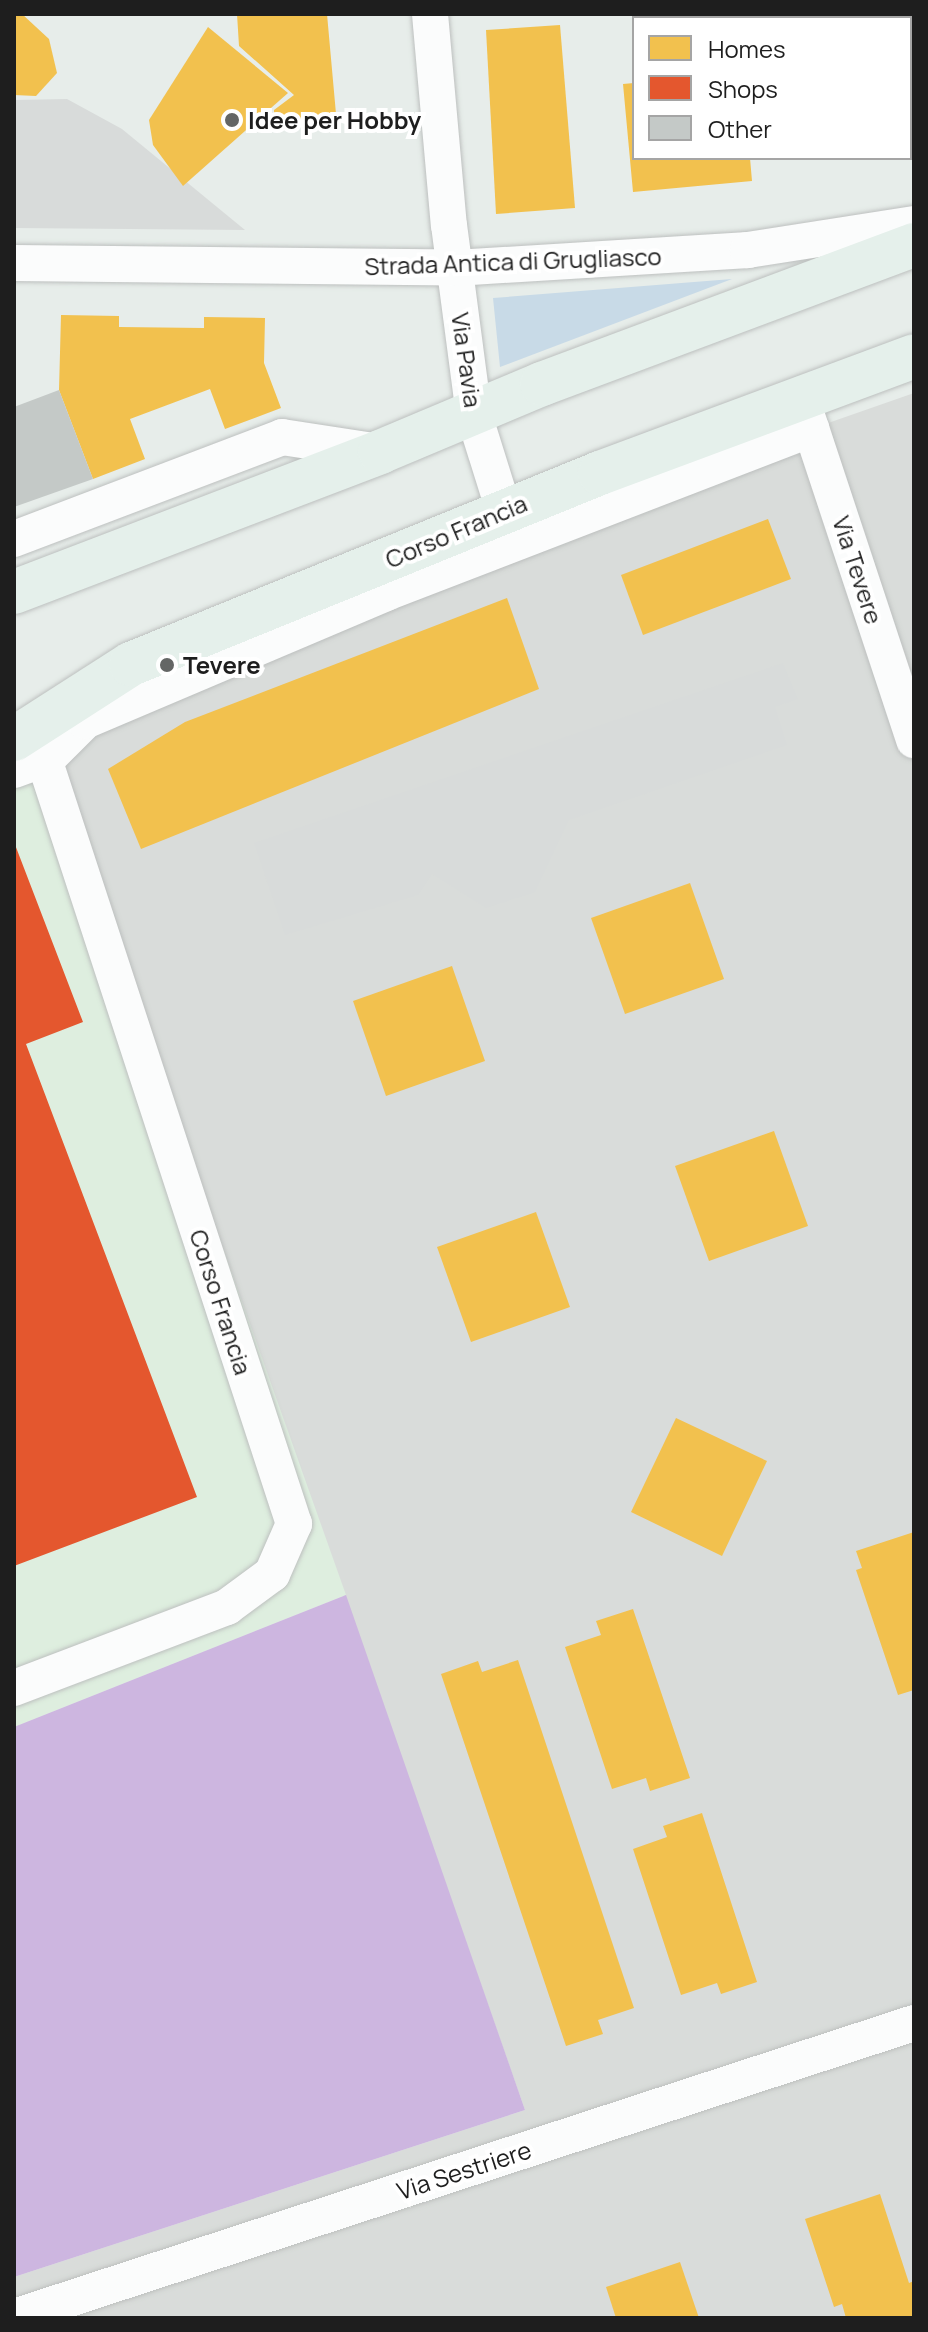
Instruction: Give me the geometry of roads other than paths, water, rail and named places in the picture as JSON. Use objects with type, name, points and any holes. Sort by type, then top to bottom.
[{"type":"main road","points":[[14,592],[474,415],[542,384],[914,245]]},
{"type":"main road","name":"Corso Francia","points":[[24,756],[131,664],[504,511],[806,414],[914,356]]},
{"type":"street","name":"Via Pavia","points":[[430,14],[455,268],[474,415],[504,511]]},
{"type":"street","name":"Strada Antica di Grugliasco","points":[[14,263],[455,268],[748,250],[914,224]]},
{"type":"street","points":[[748,250],[763,300]]},
{"type":"street","name":"Via Tevere","points":[[806,414],[914,740]]},
{"type":"street","name":"Corso Francia","points":[[14,1688],[227,1607],[272,1574],[294,1524],[24,756],[85,721],[806,414]]},
{"type":"street","points":[[14,539],[282,437],[380,452]]},
{"type":"street","name":"Via Sestriere","points":[[14,2317],[914,2023]]},
{"type":"place","name":"Idee per Hobby","points":[[232,120]]},
{"type":"place","name":"Tevere","points":[[167,665]]}]
